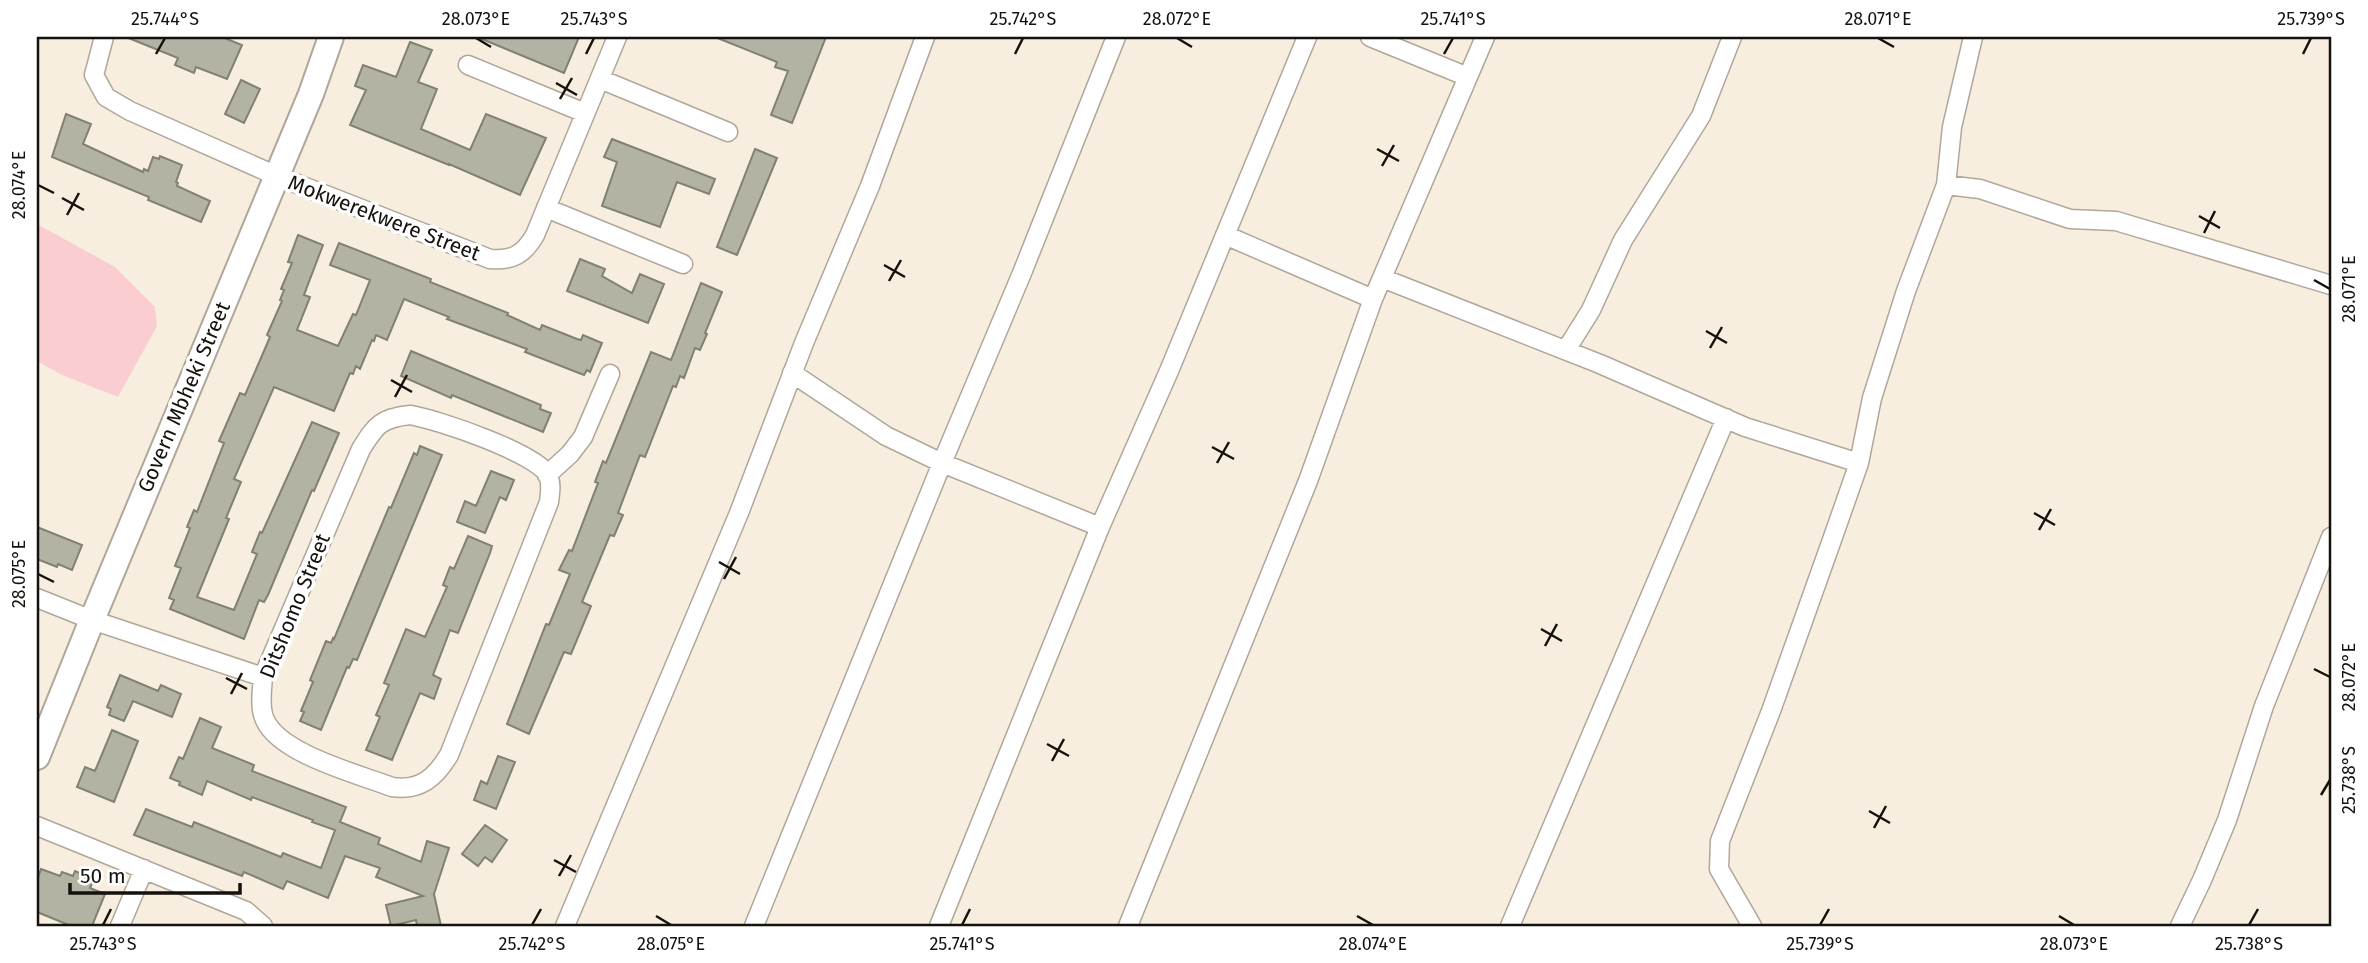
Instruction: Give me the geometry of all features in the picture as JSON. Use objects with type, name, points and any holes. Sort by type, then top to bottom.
[{"type":"street","points":[[104,37],[94,75],[106,97],[130,111],[277,176]]},
{"type":"street","name":"Govern Mbheki Street","points":[[37,757],[311,94],[331,37]]},
{"type":"street","name":"Mokwerekwere Street","points":[[277,176],[490,259],[515,257],[527,249],[617,37]]},
{"type":"street","points":[[565,926],[738,513],[792,373],[870,186],[925,37]]},
{"type":"street","points":[[754,926],[1116,37]]},
{"type":"street","points":[[940,926],[1100,527],[1307,37]]},
{"type":"street","points":[[1370,37],[1468,77]]},
{"type":"street","points":[[1128,926],[1308,481],[1373,299],[1485,37]]},
{"type":"street","points":[[1566,350],[1591,310],[1623,240],[1701,116],[1731,37]]},
{"type":"street","points":[[1752,926],[1719,869],[1720,841],[1771,711],[1858,463],[1872,398],[1906,291],[1946,185],[1952,127],[1973,37]]},
{"type":"street","points":[[468,65],[585,113]]},
{"type":"street","points":[[600,79],[728,132]]},
{"type":"street","points":[[1946,185],[1980,189],[2070,219],[2116,221],[2331,285]]},
{"type":"street","points":[[546,208],[683,264]]},
{"type":"street","points":[[1225,235],[1373,299]]},
{"type":"street","points":[[1382,278],[1566,350],[1745,427],[1858,463]]},
{"type":"street","points":[[792,373],[886,436],[942,463],[1100,527]]},
{"type":"street","points":[[548,475],[583,437],[610,374]]},
{"type":"street","name":"Ditshomo Street","points":[[410,415],[428,418],[527,457],[548,475],[551,486],[549,502],[449,755],[439,772],[423,784],[406,789],[392,787],[290,747],[274,735],[264,718],[263,677],[361,449],[373,429],[389,417],[410,415]]},
{"type":"street","points":[[1510,926],[1726,418]]},
{"type":"street","points":[[2180,926],[2227,820],[2264,706],[2331,537]]},
{"type":"street","points":[[37,598],[92,620],[263,677]]},
{"type":"street","points":[[37,826],[246,911],[263,926]]},
{"type":"street","points":[[120,926],[144,869]]},
{"type":"shaded area","points":[[37,224],[115,267],[155,307],[157,326],[118,397],[62,375],[37,361]]},
{"type":"building","points":[[126,37],[222,37],[242,45],[227,79],[196,67],[194,73],[175,65],[178,58]]},
{"type":"building","points":[[477,37],[579,37],[564,73]]},
{"type":"building","points":[[715,37],[826,37],[792,123],[771,115],[788,71],[775,67],[777,62]]},
{"type":"building","points":[[410,42],[432,50],[418,82],[437,89],[421,129],[470,150],[486,114],[546,138],[520,195],[350,125],[366,90],[355,86],[363,65],[396,77]]},
{"type":"building","points":[[241,80],[260,89],[244,123],[225,114]]},
{"type":"building","points":[[66,114],[91,124],[83,144],[143,172],[144,169],[148,171],[153,157],[159,159],[160,156],[182,165],[177,186],[210,201],[201,222],[148,200],[149,197],[52,157]]},
{"type":"building","points":[[612,139],[715,179],[709,194],[677,182],[660,227],[602,206],[617,162],[604,157]]},
{"type":"building","points":[[755,149],[777,158],[737,255],[717,247]]},
{"type":"building","points":[[298,235],[323,245],[304,295],[310,297],[297,330],[338,346],[353,314],[356,315],[370,280],[330,265],[339,243],[431,279],[430,282],[508,313],[507,315],[540,330],[542,325],[577,339],[581,340],[583,335],[602,343],[590,372],[587,370],[584,375],[404,299],[387,340],[376,335],[374,341],[372,340],[360,369],[356,366],[353,374],[350,373],[334,411],[274,387],[234,479],[241,482],[197,597],[234,610],[257,554],[252,552],[260,532],[262,533],[312,422],[339,433],[268,595],[264,602],[259,600],[244,639],[170,609],[174,600],[169,598],[181,568],[175,566],[190,528],[187,527],[194,510],[197,512],[224,443],[219,441],[240,393],[245,395],[270,337],[267,335],[282,301],[280,300],[284,290],[281,289],[292,263],[288,262]]},
{"type":"building","points":[[580,259],[605,269],[602,276],[632,293],[640,274],[664,284],[648,323],[567,291]]},
{"type":"building","points":[[701,283],[722,292],[705,333],[707,334],[700,350],[695,348],[684,378],[680,376],[676,387],[673,386],[645,457],[640,455],[618,513],[623,515],[614,536],[610,535],[582,602],[591,606],[571,654],[564,652],[529,734],[507,724],[546,624],[549,625],[570,574],[559,570],[569,550],[572,551],[598,483],[595,482],[603,461],[606,463],[651,352],[671,360]]},
{"type":"building","points":[[411,351],[541,405],[540,409],[551,413],[543,432],[452,395],[451,398],[401,376]]},
{"type":"building","points":[[420,446],[442,455],[357,660],[353,659],[349,668],[347,667],[321,730],[300,721],[304,712],[301,711],[313,682],[310,680],[326,641],[331,643],[334,639],[389,507],[391,508],[414,453],[417,455]]},
{"type":"building","points":[[491,471],[514,480],[506,500],[500,497],[485,533],[457,522],[465,501],[476,506]]},
{"type":"building","points":[[37,527],[82,545],[72,570],[37,559]]},
{"type":"building","points":[[468,536],[492,546],[458,633],[450,630],[433,675],[441,679],[434,699],[420,693],[392,760],[366,750],[380,717],[376,715],[389,685],[384,683],[406,629],[425,637],[447,587],[443,585],[450,567],[454,569]]},
{"type":"building","points":[[120,675],[158,691],[161,685],[181,694],[172,717],[133,701],[124,721],[109,715],[111,709],[107,707]]},
{"type":"building","points":[[200,718],[221,727],[212,748],[254,765],[252,771],[346,807],[340,822],[380,838],[378,844],[421,862],[427,841],[449,848],[434,894],[441,926],[417,926],[416,920],[391,926],[386,905],[423,896],[376,877],[380,868],[345,856],[328,898],[287,881],[283,889],[244,872],[242,876],[134,835],[146,809],[192,827],[194,822],[281,857],[283,853],[321,868],[335,830],[207,781],[202,795],[170,778],[179,757],[183,759]]},
{"type":"building","points":[[112,730],[138,741],[114,802],[77,787],[85,767],[95,771]]},
{"type":"building","points":[[498,756],[515,762],[496,809],[474,800],[481,781],[487,784]]},
{"type":"building","points":[[485,825],[507,840],[492,862],[485,857],[478,866],[462,854]]},
{"type":"building","points":[[41,869],[60,876],[62,872],[73,876],[75,871],[94,879],[90,888],[105,894],[92,926],[71,926],[37,912],[37,881]]}]
